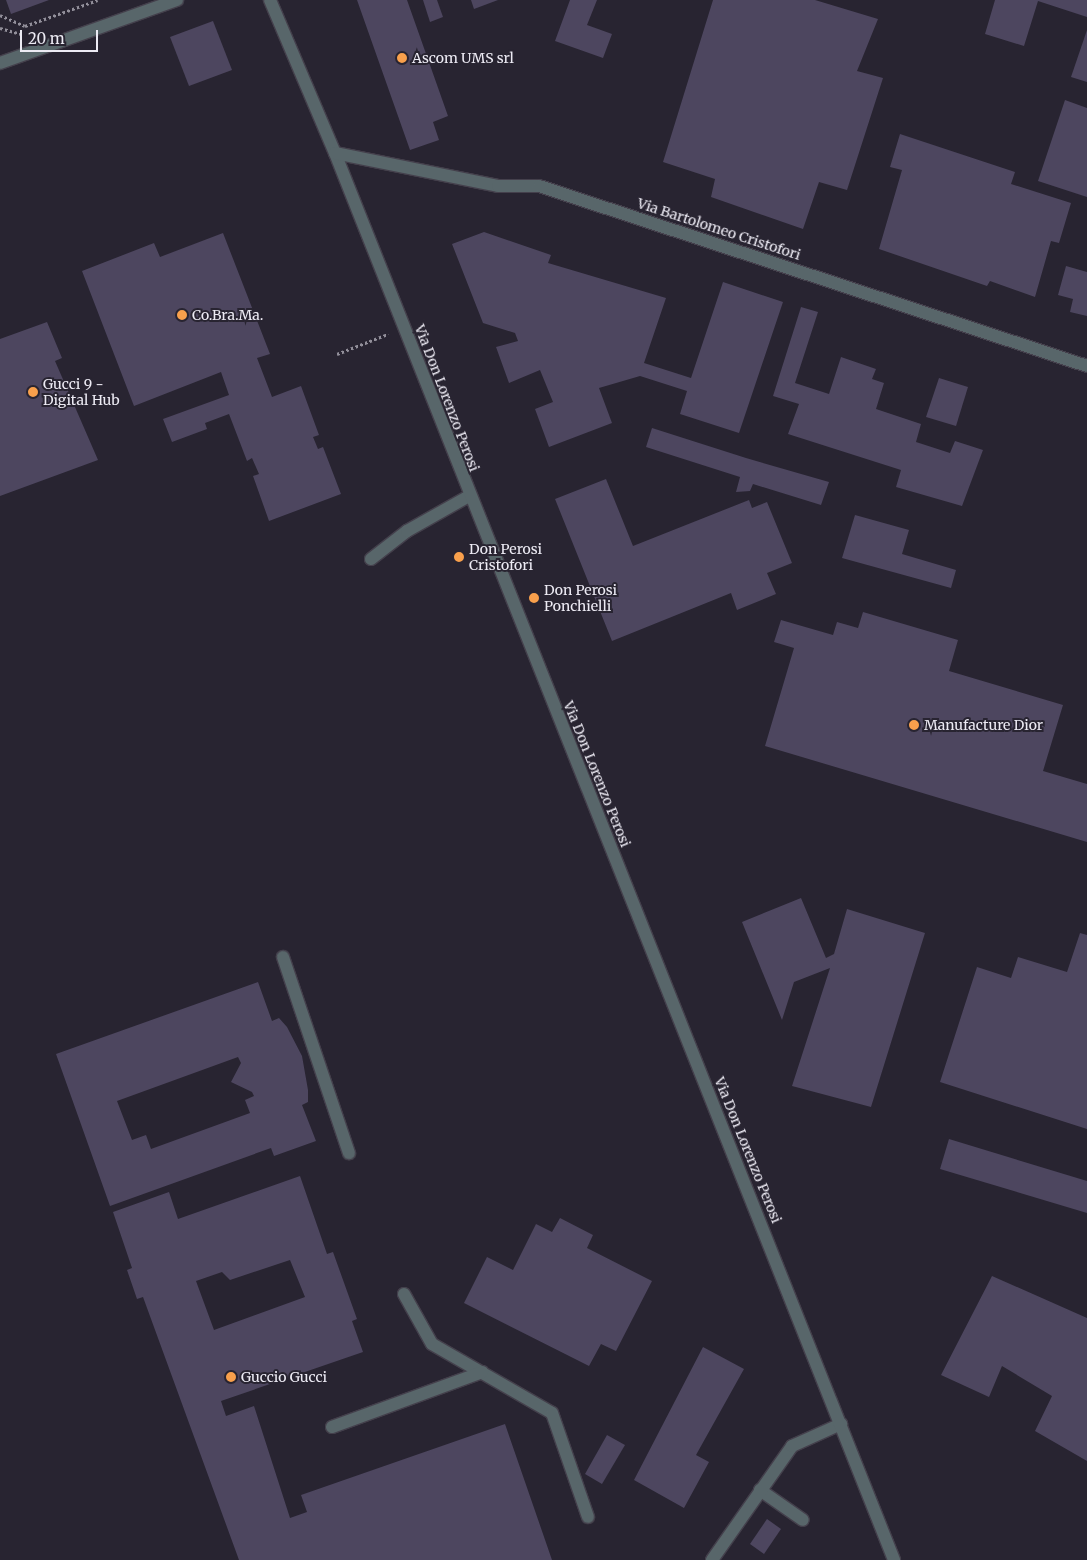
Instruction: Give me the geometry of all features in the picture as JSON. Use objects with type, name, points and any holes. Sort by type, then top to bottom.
[{"type":"street","points":[[0,63],[177,0]]},
{"type":"street","name":"Via Don Lorenzo Perosi","points":[[270,0],[335,153],[469,496],[894,1560]]},
{"type":"street","name":"Via Bartolomeo Cristofori","points":[[335,153],[498,186],[539,186],[1087,366]]},
{"type":"street","points":[[371,559],[407,531],[469,496]]},
{"type":"street","points":[[283,957],[350,1153]]},
{"type":"street","points":[[404,1294],[432,1344],[552,1413],[588,1517]]},
{"type":"street","points":[[332,1428],[482,1372]]},
{"type":"street","points":[[712,1560],[760,1490],[797,1441],[841,1424]]},
{"type":"street","points":[[760,1490],[803,1520]]},
{"type":"path","points":[[0,15],[25,26],[98,0]]},
{"type":"path","points":[[337,354],[404,328]]},
{"type":"building","points":[[6,0],[49,0],[11,14]]},
{"type":"building","name":"Ascom UMS srl","points":[[357,0],[407,0],[448,116],[433,122],[439,140],[410,150]]},
{"type":"building","points":[[423,0],[437,0],[443,17],[430,22]]},
{"type":"building","points":[[471,0],[498,0],[474,9]]},
{"type":"building","points":[[570,0],[597,0],[587,25],[612,34],[603,58],[555,41]]},
{"type":"building","points":[[713,0],[815,0],[878,19],[857,71],[883,78],[847,190],[819,182],[803,229],[711,197],[715,179],[663,162]]},
{"type":"building","points":[[995,0],[1087,0],[1087,17],[1038,1],[1024,46],[985,34]]},
{"type":"building","points":[[213,21],[232,70],[189,86],[170,37]]},
{"type":"building","points":[[1087,30],[1087,82],[1071,77]]},
{"type":"building","points":[[1065,100],[1087,108],[1087,197],[1038,181]]},
{"type":"building","points":[[900,134],[1015,172],[1011,184],[1071,203],[1059,243],[1051,241],[1035,297],[990,281],[987,286],[879,249],[902,170],[890,167]]},
{"type":"building","points":[[484,232],[551,255],[548,263],[666,298],[644,363],[691,378],[723,282],[783,302],[739,433],[680,414],[687,391],[640,376],[599,388],[612,423],[549,447],[535,409],[553,402],[540,370],[509,383],[496,347],[518,341],[515,333],[483,323],[452,244]]},
{"type":"building","points":[[223,233],[270,354],[257,358],[272,397],[301,386],[319,435],[313,437],[318,449],[323,447],[341,494],[269,521],[253,476],[259,474],[252,458],[247,461],[229,414],[205,423],[207,429],[172,442],[163,419],[229,395],[221,372],[134,406],[82,271],[154,243],[160,257]]},
{"type":"building","points":[[1066,266],[1087,272],[1087,316],[1070,312],[1073,299],[1058,295]]},
{"type":"building","points":[[801,307],[818,312],[795,383],[829,394],[841,357],[876,369],[872,379],[884,383],[876,409],[921,424],[916,442],[950,453],[955,441],[983,450],[962,506],[896,487],[901,470],[788,434],[799,404],[773,396]]},
{"type":"building","name":"Gucci 9 - Digital Hub","points":[[47,322],[62,358],[55,361],[98,460],[0,496],[0,339]]},
{"type":"building","points":[[939,378],[968,387],[956,426],[926,417]]},
{"type":"building","points":[[652,428],[829,482],[821,505],[753,484],[750,491],[736,492],[740,477],[646,447]]},
{"type":"building","points":[[606,479],[633,546],[749,500],[752,508],[767,502],[792,563],[767,573],[776,594],[737,610],[731,593],[612,641],[555,499]]},
{"type":"building","points":[[855,515],[909,530],[902,554],[956,570],[951,588],[842,558]]},
{"type":"building","name":"Manufacture Dior","points":[[863,612],[958,640],[949,671],[1063,705],[1043,771],[1087,784],[1087,842],[765,746],[794,648],[774,642],[781,620],[833,635],[837,622],[858,628]]},
{"type":"building","points":[[801,898],[826,958],[834,954],[847,909],[925,933],[871,1107],[792,1086],[830,968],[794,982],[782,1020],[742,922]]},
{"type":"building","points":[[1080,933],[1087,935],[1087,1129],[940,1082],[977,967],[1011,978],[1018,957],[1067,972]]},
{"type":"building","points":[[258,982],[272,1021],[279,1018],[287,1027],[302,1056],[308,1090],[308,1102],[302,1105],[316,1141],[274,1156],[271,1148],[110,1206],[56,1054]],"holes":[[[238,1057],[241,1063],[231,1082],[252,1092],[254,1096],[245,1100],[250,1113],[151,1149],[146,1135],[132,1140],[117,1101]]]},
{"type":"building","points":[[949,1139],[1087,1181],[1087,1213],[940,1169]]},
{"type":"building","name":"Guccio Gucci","points":[[300,1176],[327,1254],[333,1252],[357,1319],[352,1321],[363,1352],[221,1401],[226,1416],[254,1406],[290,1518],[307,1512],[301,1495],[505,1424],[552,1560],[239,1560],[143,1297],[137,1299],[127,1270],[132,1268],[113,1212],[169,1192],[178,1219]],"holes":[[[290,1260],[305,1297],[214,1330],[196,1281],[222,1272],[230,1280]]]},
{"type":"building","points":[[560,1218],[593,1235],[587,1248],[652,1281],[616,1351],[601,1344],[589,1366],[464,1303],[487,1257],[513,1270],[536,1224],[552,1232]]},
{"type":"building","points":[[992,1276],[1087,1318],[1087,1461],[1035,1431],[1052,1396],[1002,1366],[989,1397],[941,1375]]},
{"type":"building","points":[[703,1347],[744,1369],[696,1455],[709,1462],[684,1508],[634,1480]]},
{"type":"building","points":[[607,1435],[625,1445],[602,1484],[585,1474]]},
{"type":"building","points":[[767,1519],[781,1529],[764,1554],[750,1544]]},
{"type":"place","name":"Ascom UMS srl","points":[[402,58]]},
{"type":"place","name":"Co.Bra.Ma.","points":[[182,315]]},
{"type":"place","name":"Gucci 9 - Digital Hub","points":[[33,392]]},
{"type":"place","name":"Don Perosi Cristofori","points":[[459,557]]},
{"type":"place","name":"Don Perosi Ponchielli","points":[[534,598]]},
{"type":"place","name":"Manufacture Dior","points":[[914,725]]},
{"type":"place","name":"Guccio Gucci","points":[[231,1377]]}]
